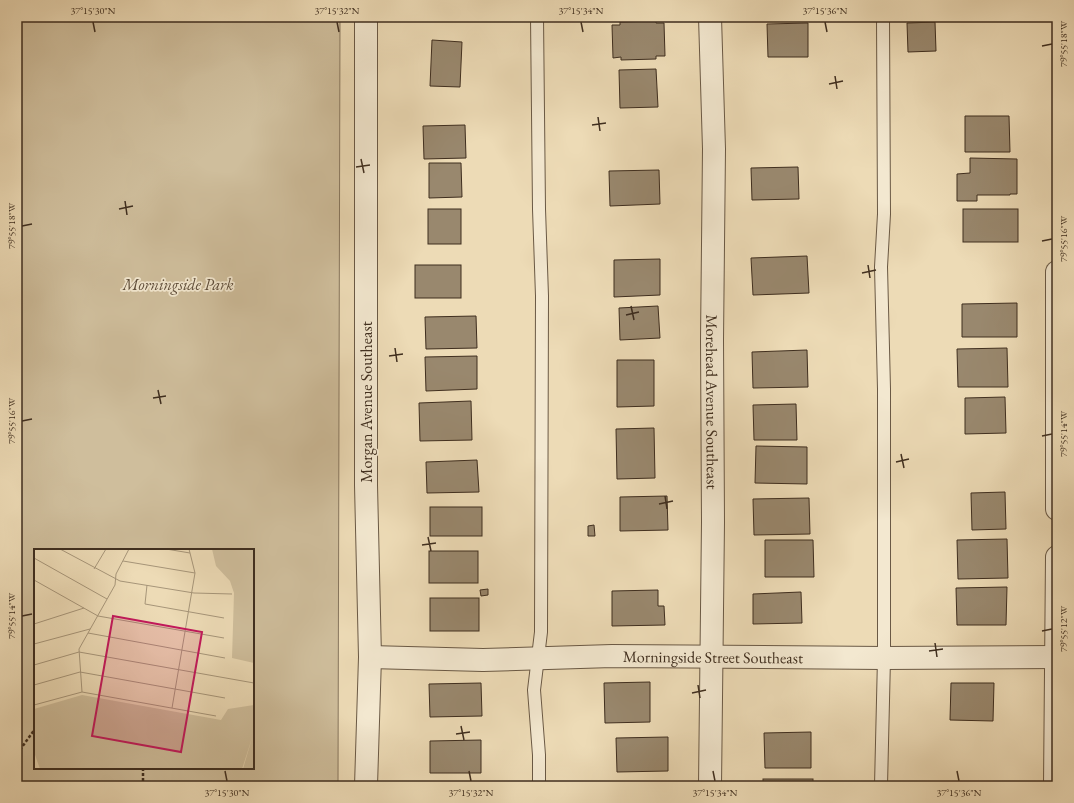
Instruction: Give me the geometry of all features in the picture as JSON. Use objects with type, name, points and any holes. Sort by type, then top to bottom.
[{"type":"street","name":"Morgan Avenue Southeast","points":[[366,17],[366,485],[370,657],[366,786]]},
{"type":"street","name":"Morehead Avenue Southeast","points":[[710,17],[714,149],[710,786]]},
{"type":"street","points":[[1057,272],[1057,508]]},
{"type":"street","points":[[1055,786],[1057,557]]},
{"type":"street","name":"Morningside Street Southeast","points":[[370,657],[483,660],[612,656],[711,658],[1056,656]]},
{"type":"lane","points":[[537,17],[539,209],[542,296],[542,632],[534,690],[539,755],[539,786]]},
{"type":"lane","points":[[881,786],[884,658],[884,389],[881,267],[884,214],[884,17]]},
{"type":"path","points":[[17,754],[34,730]]},
{"type":"path","points":[[143,769],[143,786]]},
{"type":"green space","name":"Morningside Park","points":[[17,17],[340,17],[338,786],[17,786]]},
{"type":"building","points":[[656,21],[656,23],[664,23],[665,56],[656,56],[656,59],[621,60],[621,57],[613,58],[612,25],[620,25],[620,22]]},
{"type":"building","points":[[935,22],[936,51],[908,52],[907,23]]},
{"type":"building","points":[[808,23],[808,57],[768,57],[767,24]]},
{"type":"building","points":[[432,40],[462,42],[460,87],[430,86]]},
{"type":"building","points":[[656,69],[658,107],[620,108],[619,70]]},
{"type":"building","points":[[965,116],[1009,116],[1010,152],[965,152]]},
{"type":"building","points":[[465,125],[466,158],[424,159],[423,126]]},
{"type":"building","points":[[970,158],[1017,159],[1017,194],[977,195],[977,201],[957,201],[957,174],[970,173]]},
{"type":"building","points":[[429,163],[461,163],[462,197],[429,198]]},
{"type":"building","points":[[798,167],[799,199],[752,200],[751,168]]},
{"type":"building","points":[[659,170],[660,204],[610,206],[609,171]]},
{"type":"building","points":[[428,209],[461,209],[461,244],[428,244]]},
{"type":"building","points":[[963,209],[1018,209],[1018,242],[963,242]]},
{"type":"building","points":[[807,256],[809,293],[753,295],[751,258]]},
{"type":"building","points":[[660,259],[660,295],[614,297],[614,260]]},
{"type":"building","points":[[415,265],[461,265],[461,298],[415,298]]},
{"type":"building","points":[[1017,303],[1017,337],[962,337],[962,304]]},
{"type":"building","points":[[658,306],[660,338],[620,340],[619,308]]},
{"type":"building","points":[[476,316],[477,348],[426,349],[425,317]]},
{"type":"building","points":[[1007,348],[1008,387],[958,387],[957,349]]},
{"type":"building","points":[[807,350],[808,387],[753,388],[752,352]]},
{"type":"building","points":[[477,356],[477,389],[426,391],[425,357]]},
{"type":"building","points":[[617,360],[654,360],[654,406],[617,407]]},
{"type":"building","points":[[1005,397],[1006,433],[965,434],[965,398]]},
{"type":"building","points":[[471,401],[472,440],[420,441],[419,403]]},
{"type":"building","points":[[796,404],[797,440],[754,440],[753,405]]},
{"type":"building","points":[[654,428],[655,478],[617,479],[616,429]]},
{"type":"building","points":[[756,446],[807,447],[807,484],[755,483]]},
{"type":"building","points":[[477,460],[479,492],[427,493],[426,462]]},
{"type":"building","points":[[1005,492],[1006,529],[972,530],[971,493]]},
{"type":"building","points":[[667,496],[668,530],[620,531],[620,497]]},
{"type":"building","points":[[809,498],[810,534],[754,535],[753,499]]},
{"type":"building","points":[[430,507],[482,507],[482,536],[430,536]]},
{"type":"building","points":[[594,525],[595,536],[588,536],[588,526]]},
{"type":"building","points":[[1007,539],[1008,578],[958,579],[957,540]]},
{"type":"building","points":[[765,540],[813,540],[814,577],[765,577]]},
{"type":"building","points":[[429,551],[478,551],[478,583],[429,583]]},
{"type":"building","points":[[1007,587],[1006,625],[957,625],[956,588]]},
{"type":"building","points":[[488,589],[488,595],[481,596],[480,590]]},
{"type":"building","points":[[658,590],[658,606],[664,606],[665,625],[612,626],[612,591]]},
{"type":"building","points":[[801,592],[802,623],[753,624],[753,594]]},
{"type":"building","points":[[430,598],[479,598],[479,631],[430,631]]},
{"type":"building","points":[[650,682],[650,722],[605,723],[604,683]]},
{"type":"building","points":[[481,683],[482,716],[430,717],[429,684]]},
{"type":"building","points":[[951,683],[994,683],[993,721],[950,720]]},
{"type":"building","points":[[811,732],[811,768],[765,768],[764,733]]},
{"type":"building","points":[[668,737],[668,771],[617,772],[616,738]]},
{"type":"building","points":[[481,740],[481,773],[430,773],[430,741]]},
{"type":"building","points":[[763,779],[813,779],[813,786],[763,786]]},
{"type":"building","points":[[658,784],[658,786],[616,786]]}]
